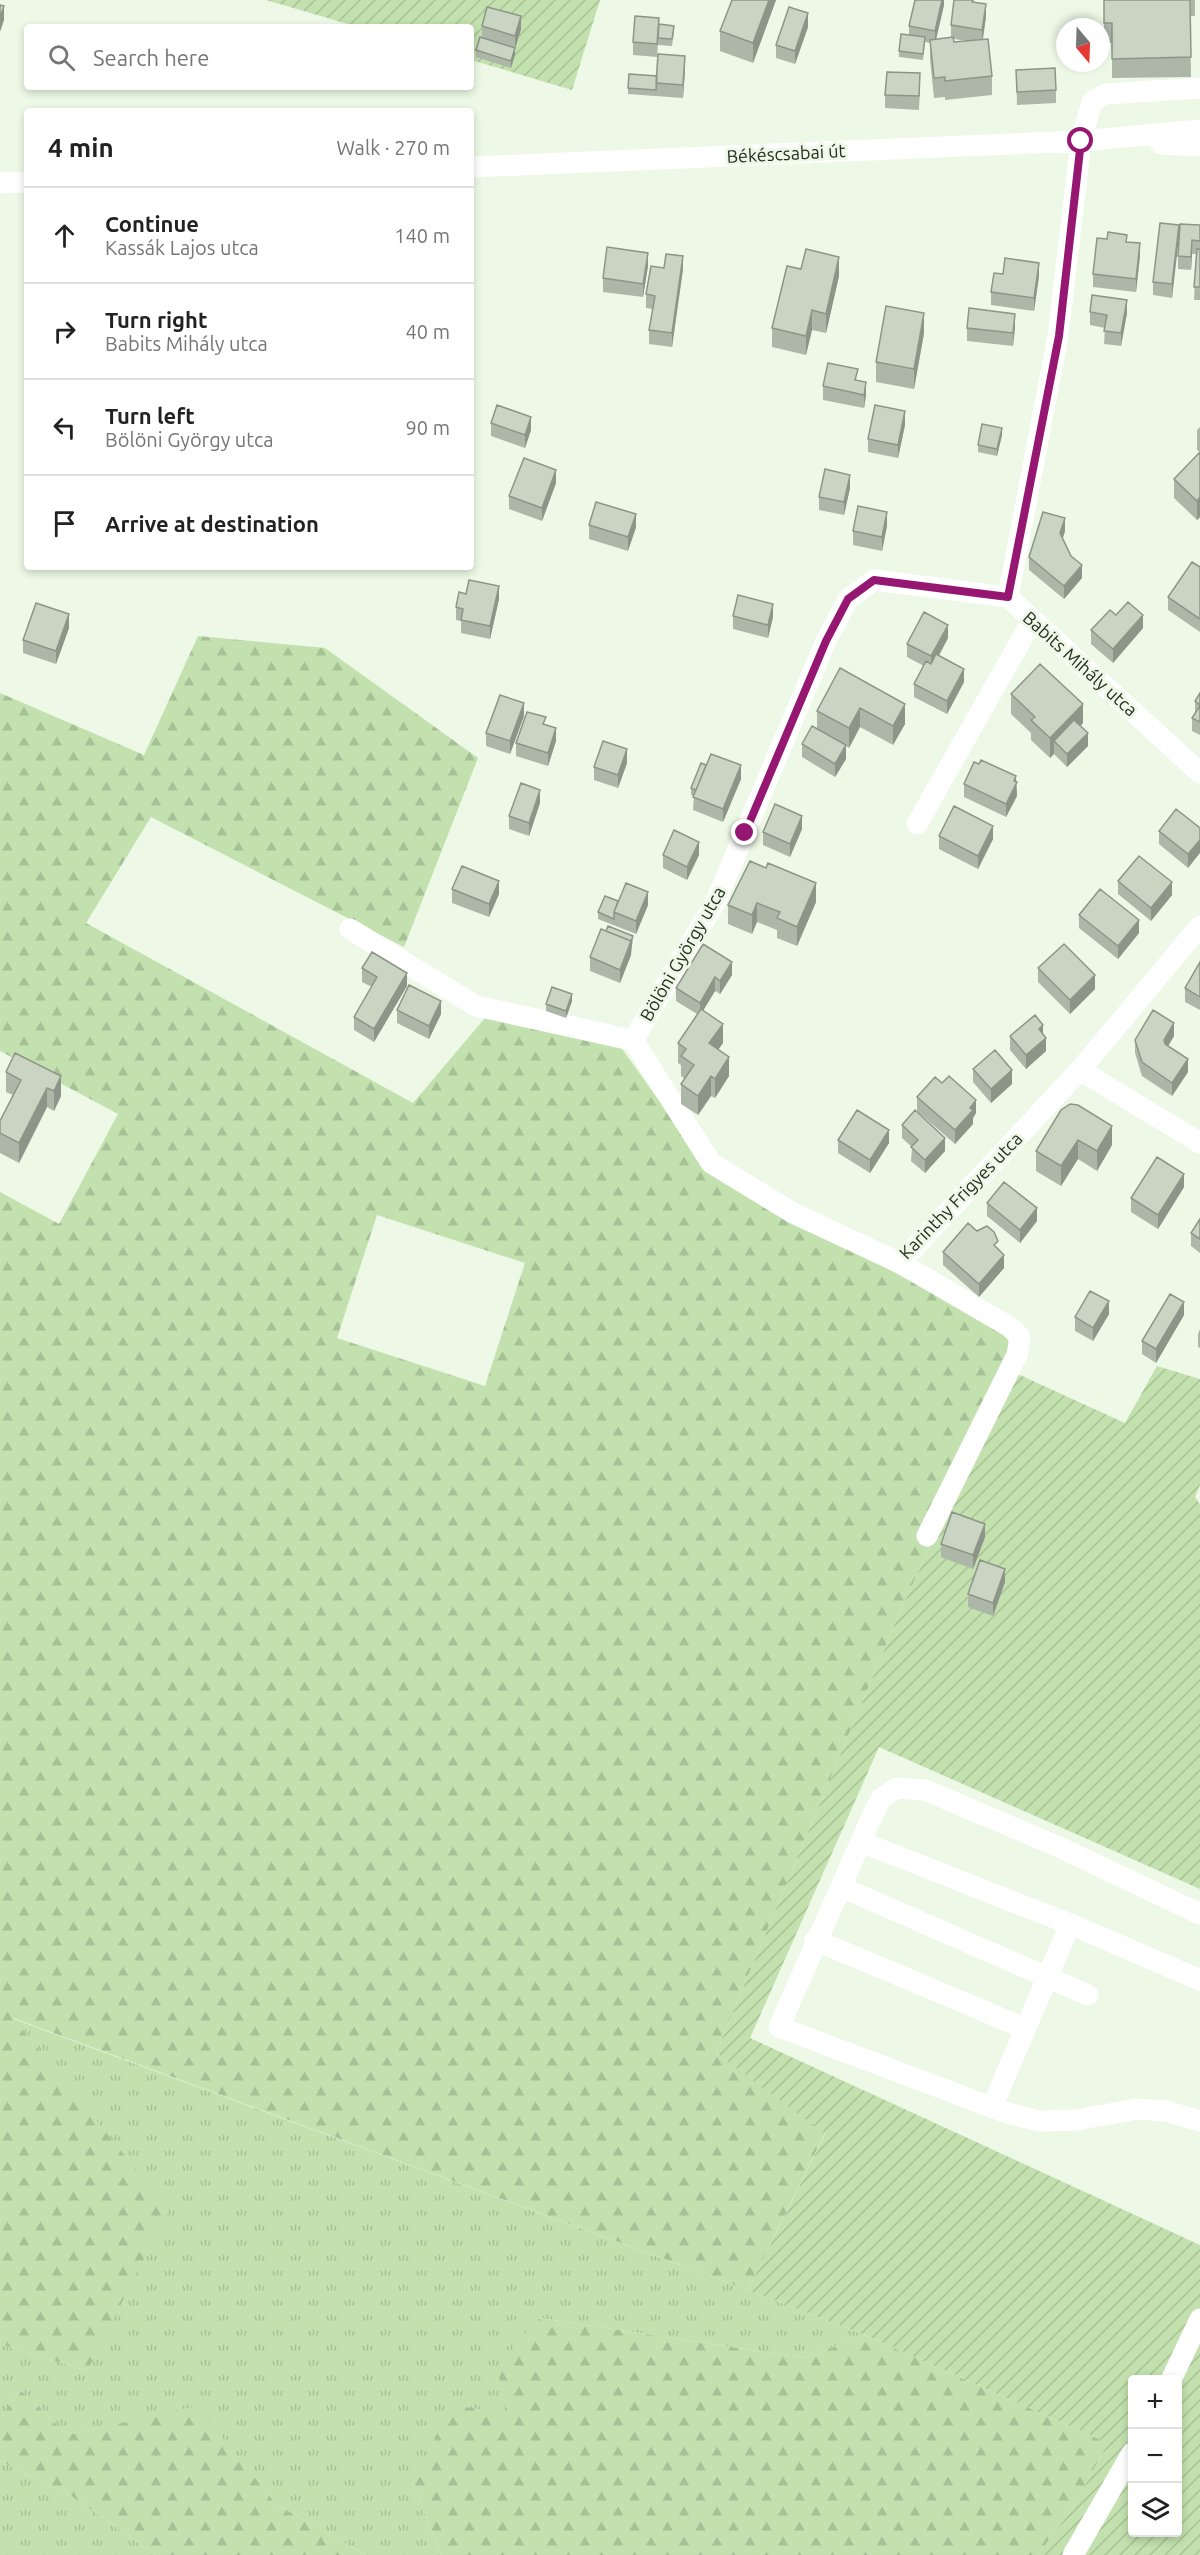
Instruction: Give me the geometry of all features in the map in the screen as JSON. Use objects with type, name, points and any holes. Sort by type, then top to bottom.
[{"type":"street","points":[[1008,597],[1059,336],[1091,140],[1089,108],[1096,97],[1105,94],[1200,88]]},
{"type":"street","name":"Békéscsabai út","points":[[474,167],[1091,140],[1200,130]]},
{"type":"street","name":"Békéscsabai út","points":[[1091,140],[1200,146]]},
{"type":"street","points":[[0,183],[24,182]]},
{"type":"street","name":"Babits Mihály utca","points":[[874,580],[1008,597],[1200,773]]},
{"type":"street","name":"Bölöni György utca","points":[[633,1040],[716,901],[826,641],[848,599],[874,580]]},
{"type":"street","points":[[916,824],[1032,621]]},
{"type":"street","name":"Karinthy Frigyes utca","points":[[633,1040],[711,1162],[793,1213],[900,1263],[1080,1070],[1200,926]]},
{"type":"street","points":[[350,929],[476,1006],[633,1040]]},
{"type":"street","points":[[1080,1070],[1200,1143]]},
{"type":"street","points":[[900,1263],[1010,1327],[1020,1337],[1017,1355],[927,1536]]},
{"type":"street","points":[[1200,1914],[1059,1847],[926,1790],[897,1788],[888,1793],[874,1812],[815,1940],[779,2027],[992,2108],[1039,2121],[1076,2120],[1137,2109],[1166,2111],[1200,2121]]},
{"type":"street","points":[[861,1842],[1070,1924],[1200,1980]]},
{"type":"street","points":[[841,1887],[1088,1995]]},
{"type":"street","points":[[992,2108],[1070,1924]]},
{"type":"street","points":[[815,1940],[1024,2028]]},
{"type":"street","points":[[1173,2375],[1200,2319]]},
{"type":"street","points":[[1073,2555],[1128,2460]]},
{"type":"green space","points":[[266,0],[600,0],[572,90],[474,61],[474,24],[348,24]]},
{"type":"green space","points":[[198,636],[325,648],[478,758],[404,947],[151,817],[86,923],[413,1103],[485,1018],[622,1049],[711,1173],[1008,1334],[1011,1371],[899,1614],[716,2053],[825,2133],[748,2290],[13,2018],[169,2210],[87,2371],[0,2344],[0,1192],[59,1224],[118,1114],[0,1051],[0,693],[144,755]],"holes":[[[377,1215],[525,1263],[485,1386],[337,1338]]]},
{"type":"green space","points":[[1157,1366],[1200,1379],[1200,1485],[1195,1497],[1200,1504],[1200,1889],[879,1747],[750,2038],[1200,2245],[1200,2555],[1038,2555],[1072,2509],[1108,2443],[865,2335],[748,2290],[825,2134],[716,2053],[899,1614],[1011,1371],[1125,1423]]},
{"type":"green space","points":[[11,2018],[865,2335],[804,2358],[540,2318],[506,2413],[413,2484],[441,2555],[366,2555],[276,2504],[197,2407],[68,2435],[20,2390],[0,2418],[0,2344],[87,2371]]},
{"type":"green space","points":[[540,2318],[804,2358],[865,2335],[1108,2443],[1072,2509],[1038,2555],[441,2555],[413,2484],[451,2405],[506,2413],[497,2366]]},
{"type":"green space","points":[[20,2390],[68,2435],[197,2406],[276,2504],[366,2555],[156,2555],[70,2495],[0,2461],[0,2418]]},
{"type":"green space","points":[[0,2461],[70,2495],[156,2555],[0,2555]]},
{"type":"building","points":[[732,0],[769,0],[753,43],[720,31]]},
{"type":"building","points":[[915,0],[942,0],[935,31],[909,26]]},
{"type":"building","points":[[954,0],[973,0],[972,2],[986,4],[982,30],[951,25]]},
{"type":"building","points":[[1104,0],[1190,0],[1191,57],[1112,59],[1112,23],[1110,23],[1110,18],[1104,18]]},
{"type":"building","points":[[0,5],[4,6],[0,18]]},
{"type":"building","points":[[487,7],[521,16],[515,36],[482,26]]},
{"type":"building","points":[[789,7],[808,13],[795,51],[776,45]]},
{"type":"building","points":[[635,16],[659,18],[657,44],[633,42]]},
{"type":"building","points":[[659,24],[674,26],[672,39],[658,38]]},
{"type":"building","points":[[901,34],[925,37],[923,54],[899,51]]},
{"type":"building","points":[[480,37],[515,48],[511,61],[476,50]]},
{"type":"building","points":[[953,37],[954,42],[988,39],[992,76],[945,81],[945,77],[934,78],[930,40]]},
{"type":"building","points":[[658,54],[685,56],[683,85],[656,83]]},
{"type":"building","points":[[1055,68],[1056,90],[1017,92],[1016,70]]},
{"type":"building","points":[[887,72],[920,73],[919,96],[885,95]]},
{"type":"building","points":[[629,74],[657,76],[656,90],[628,88]]},
{"type":"building","points":[[1160,223],[1179,225],[1172,284],[1153,282]]},
{"type":"building","points":[[1180,224],[1200,225],[1200,241],[1192,240],[1191,257],[1178,256]]},
{"type":"building","points":[[1108,232],[1127,235],[1126,242],[1140,243],[1136,279],[1093,274],[1097,238],[1107,239]]},
{"type":"building","points":[[607,247],[648,253],[643,284],[603,278]]},
{"type":"building","points":[[806,249],[839,257],[826,314],[812,310],[806,336],[772,328],[787,266],[801,269]]},
{"type":"building","points":[[1197,249],[1200,249],[1200,287],[1194,287]]},
{"type":"building","points":[[666,254],[683,256],[672,333],[649,330],[655,296],[646,294],[651,266],[664,268]]},
{"type":"building","points":[[1005,258],[1039,263],[1034,298],[991,292],[994,273],[1003,274]]},
{"type":"building","points":[[1092,295],[1127,300],[1121,333],[1104,331],[1107,315],[1090,312]]},
{"type":"building","points":[[886,306],[924,313],[914,369],[876,362]]},
{"type":"building","points":[[969,308],[1015,314],[1013,333],[967,328]]},
{"type":"building","points":[[828,363],[858,369],[855,380],[866,382],[864,395],[823,386]]},
{"type":"building","points":[[497,405],[531,417],[525,435],[491,423]]},
{"type":"building","points":[[875,405],[905,411],[898,445],[868,439]]},
{"type":"building","points":[[982,424],[1002,428],[997,449],[978,445]]},
{"type":"building","points":[[1200,452],[1200,497],[1197,501],[1174,479]]},
{"type":"building","points":[[524,458],[556,470],[542,508],[509,496]]},
{"type":"building","points":[[825,469],[850,475],[844,502],[819,497]]},
{"type":"building","points":[[596,502],[636,514],[628,537],[589,525]]},
{"type":"building","points":[[858,506],[887,512],[882,537],[853,531]]},
{"type":"building","points":[[1043,512],[1065,518],[1060,533],[1071,556],[1082,565],[1064,586],[1029,557]]},
{"type":"building","points":[[1192,562],[1200,567],[1200,619],[1168,597]]},
{"type":"building","points":[[469,580],[499,586],[490,626],[461,620],[463,609],[456,607],[459,592],[466,594]]},
{"type":"building","points":[[738,595],[773,604],[768,625],[733,616]]},
{"type":"building","points":[[1128,602],[1143,615],[1113,649],[1091,630],[1110,610],[1116,615]]},
{"type":"building","points":[[36,603],[69,614],[56,651],[23,640]]},
{"type":"building","points":[[924,612],[948,625],[931,656],[907,644]]},
{"type":"building","points":[[936,654],[964,669],[947,701],[914,684],[926,661],[931,664]]},
{"type":"building","points":[[1040,664],[1083,704],[1050,738],[1031,720],[1035,717],[1011,694]]},
{"type":"building","points":[[840,668],[905,704],[893,726],[860,708],[849,728],[817,711]]},
{"type":"building","points":[[1200,693],[1200,705],[1195,701]]},
{"type":"building","points":[[500,695],[524,703],[510,741],[486,733]]},
{"type":"building","points":[[1200,706],[1200,722],[1192,718]]},
{"type":"building","points":[[527,712],[546,717],[543,724],[556,728],[548,753],[516,743]]},
{"type":"building","points":[[1074,720],[1088,733],[1067,754],[1054,741]]},
{"type":"building","points":[[812,726],[846,745],[835,764],[802,744]]},
{"type":"building","points":[[603,741],[627,749],[618,775],[594,767]]},
{"type":"building","points":[[711,754],[741,765],[723,809],[693,797]]},
{"type":"building","points":[[981,760],[1016,776],[1014,781],[1017,782],[1006,804],[964,784],[974,762],[979,764]]},
{"type":"building","points":[[701,763],[706,765],[696,790],[691,788]]},
{"type":"building","points":[[521,783],[540,790],[529,823],[509,816]]},
{"type":"building","points":[[775,804],[802,816],[790,844],[763,832]]},
{"type":"building","points":[[954,806],[993,826],[978,856],[939,836]]},
{"type":"building","points":[[1176,809],[1200,828],[1200,840],[1188,854],[1159,831]]},
{"type":"building","points":[[674,830],[699,842],[687,867],[663,855]]},
{"type":"building","points":[[1139,856],[1172,882],[1151,908],[1118,881]]},
{"type":"building","points":[[750,861],[766,868],[768,863],[816,883],[797,927],[777,918],[780,912],[757,903],[752,915],[728,905]]},
{"type":"building","points":[[462,866],[499,881],[489,904],[452,889]]},
{"type":"building","points":[[626,883],[648,892],[636,921],[614,912]]},
{"type":"building","points":[[1100,889],[1139,920],[1118,946],[1079,915]]},
{"type":"building","points":[[605,896],[618,901],[614,919],[598,912]]},
{"type":"building","points":[[608,926],[633,936],[631,941],[606,931]]},
{"type":"building","points":[[601,929],[631,941],[620,970],[590,957]]},
{"type":"building","points":[[703,944],[732,962],[720,981],[715,977],[700,1003],[676,988]]},
{"type":"building","points":[[1064,944],[1095,975],[1070,1000],[1038,968]]},
{"type":"building","points":[[372,952],[407,973],[374,1029],[354,1017],[377,977],[362,968]]},
{"type":"building","points":[[1200,962],[1200,997],[1185,988]]},
{"type":"building","points":[[409,985],[441,1001],[429,1026],[397,1010]]},
{"type":"building","points":[[552,987],[572,994],[566,1011],[546,1004]]},
{"type":"building","points":[[701,1009],[723,1024],[709,1043],[729,1057],[715,1079],[711,1076],[698,1096],[681,1084],[694,1065],[681,1056],[686,1049],[678,1043]]},
{"type":"building","points":[[1153,1010],[1174,1023],[1164,1040],[1165,1044],[1188,1059],[1172,1083],[1142,1062],[1135,1040]]},
{"type":"building","points":[[1035,1015],[1043,1025],[1039,1029],[1046,1038],[1026,1055],[1010,1036]]},
{"type":"building","points":[[995,1050],[1012,1070],[991,1089],[973,1069]]},
{"type":"building","points":[[15,1053],[61,1076],[54,1091],[47,1088],[19,1143],[0,1133],[0,1121],[21,1080],[6,1072]]},
{"type":"building","points":[[949,1076],[976,1100],[970,1108],[973,1110],[955,1130],[917,1097],[935,1077],[942,1083]]},
{"type":"building","points":[[1070,1104],[1078,1105],[1112,1126],[1097,1151],[1078,1140],[1061,1166],[1036,1151],[1061,1110]]},
{"type":"building","points":[[857,1110],[889,1130],[870,1160],[838,1140]]},
{"type":"building","points":[[915,1110],[945,1138],[925,1160],[911,1147],[918,1140],[902,1125]]},
{"type":"building","points":[[1157,1157],[1184,1174],[1158,1215],[1131,1198]]},
{"type":"building","points":[[1004,1182],[1037,1208],[1020,1230],[987,1203]]},
{"type":"building","points":[[1200,1219],[1200,1239],[1191,1233]]},
{"type":"building","points":[[968,1223],[977,1231],[987,1226],[994,1232],[998,1241],[994,1245],[1004,1255],[979,1284],[943,1252]]},
{"type":"building","points":[[1090,1291],[1109,1301],[1093,1328],[1075,1317]]},
{"type":"building","points":[[1170,1294],[1184,1302],[1156,1349],[1142,1341]]},
{"type":"building","points":[[952,1512],[985,1524],[973,1555],[941,1544]]},
{"type":"building","points":[[980,1560],[1005,1569],[993,1603],[968,1594]]},
{"type":"route","points":[[745,833],[826,641],[848,599],[874,580],[1008,597],[1059,336],[1081,141]]}]
